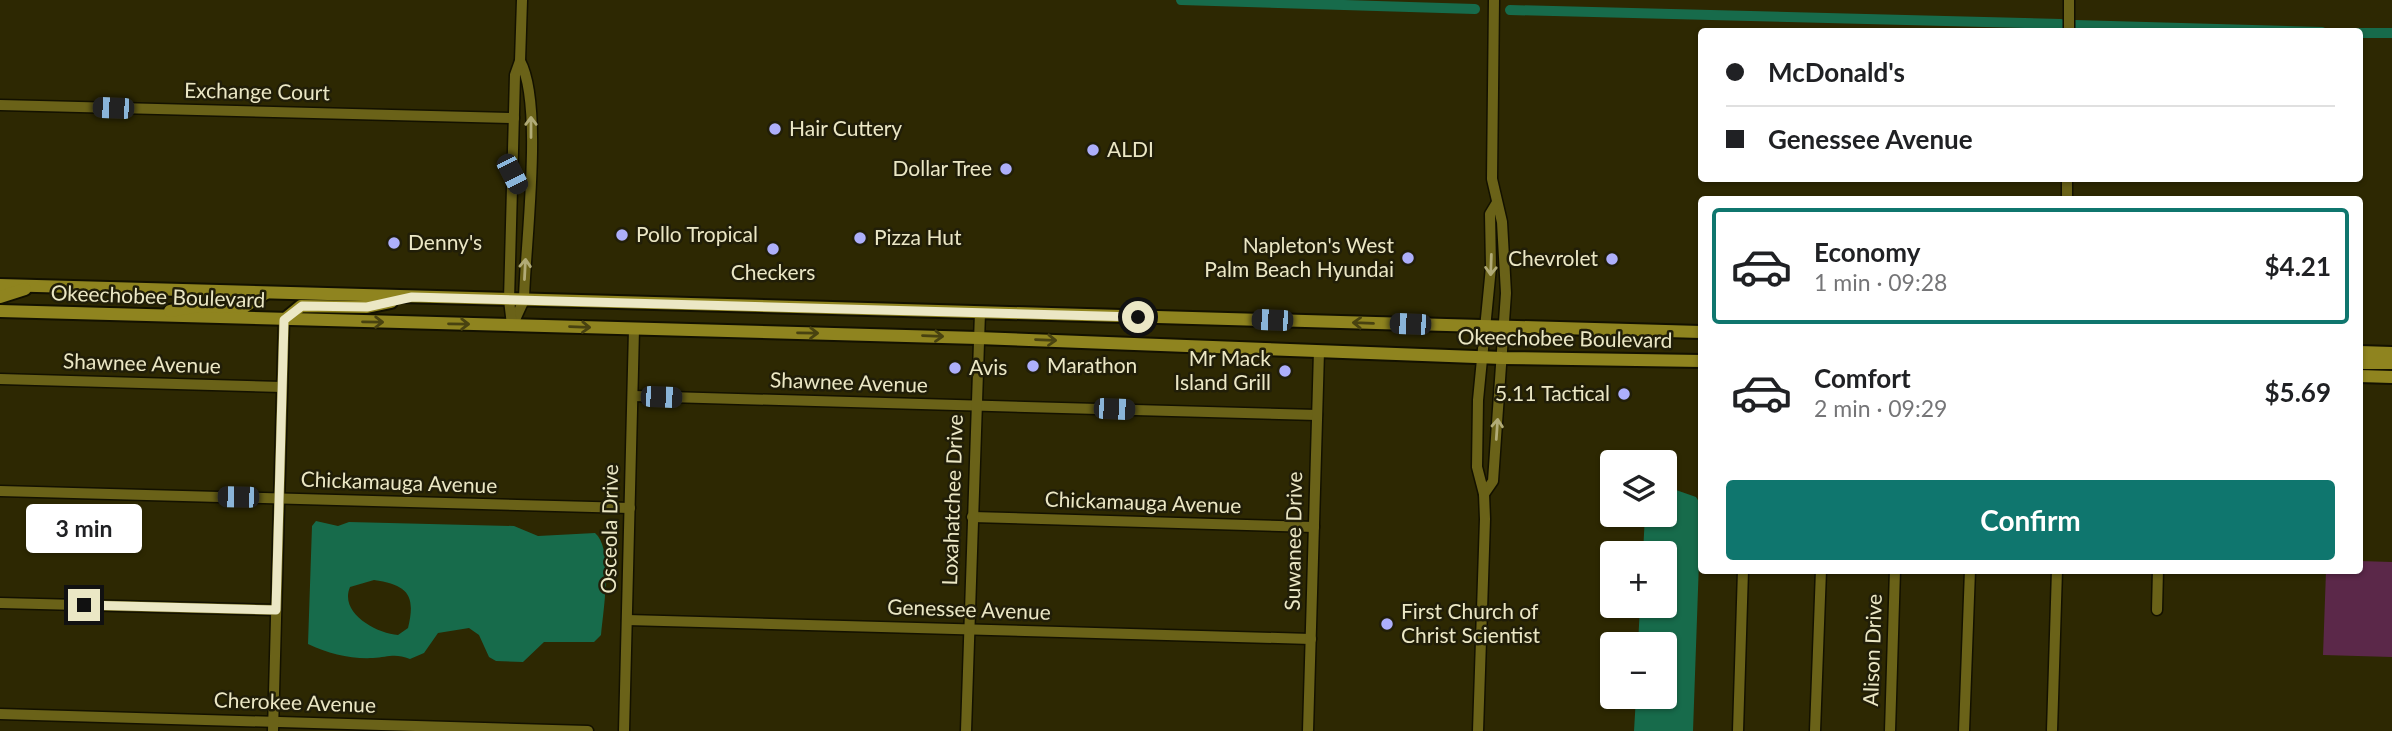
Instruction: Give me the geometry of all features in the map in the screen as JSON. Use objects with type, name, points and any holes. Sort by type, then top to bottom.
[{"type":"main road","name":"Okeechobee Boulevard","points":[[0,285],[1698,332]]},
{"type":"main road","points":[[0,297],[35,286]]},
{"type":"main road","points":[[142,316],[199,306],[244,307],[267,293]]},
{"type":"main road","points":[[284,320],[302,306],[367,307],[412,297]]},
{"type":"main road","name":"Okeechobee Boulevard","points":[[0,311],[978,338],[1502,358],[1698,360]]},
{"type":"main road","points":[[2363,352],[2392,353]]},
{"type":"main road","points":[[2363,362],[2392,363]]},
{"type":"main road","points":[[2363,376],[2392,377]]},
{"type":"street","points":[[512,325],[509,300],[515,75],[520,61],[522,0]]},
{"type":"street","points":[[1484,494],[1493,481],[1505,327],[1502,222],[1492,179],[1494,0]]},
{"type":"street","points":[[2069,0],[2069,28]]},
{"type":"street","points":[[512,325],[524,300],[529,195],[531,122],[528,74],[520,61]]},
{"type":"street","name":"Exchange Court","points":[[0,105],[514,118]]},
{"type":"street","points":[[512,174],[519,187],[529,195]]},
{"type":"street","points":[[1478,731],[1484,494],[1477,467],[1480,357],[1491,267],[1490,214],[1496,204]]},
{"type":"street","name":"Loxahatchee Drive","points":[[966,731],[980,312]]},
{"type":"street","points":[[273,727],[284,320]]},
{"type":"street","name":"Osceola Drive","points":[[624,731],[634,329]]},
{"type":"street","name":"Suwanee Drive","points":[[1308,731],[1319,351]]},
{"type":"street","name":"Shawnee Avenue","points":[[0,379],[282,387]]},
{"type":"street","name":"Shawnee Avenue","points":[[633,396],[1317,415]]},
{"type":"street","name":"Chickamauga Avenue","points":[[0,491],[630,508]]},
{"type":"street","name":"Chickamauga Avenue","points":[[972,517],[1314,527]]},
{"type":"street","points":[[1738,731],[1743,574]]},
{"type":"street","points":[[1815,731],[1821,574]]},
{"type":"street","name":"Alison Drive","points":[[1891,731],[1895,574]]},
{"type":"street","points":[[1964,731],[1970,574]]},
{"type":"street","points":[[2052,731],[2057,574]]},
{"type":"street","points":[[2157,610],[2158,574]]},
{"type":"street","points":[[0,603],[276,610]]},
{"type":"street","name":"Genessee Avenue","points":[[627,620],[1311,639]]},
{"type":"street","name":"Cherokee Avenue","points":[[0,714],[273,727],[588,731]]},
{"type":"shaded area","points":[[1677,490],[1696,497],[1699,574],[1693,731],[1634,731],[1635,709],[1677,709],[1677,632],[1639,632],[1639,618],[1677,618],[1677,541],[1644,541],[1644,527],[1677,527]]},
{"type":"shaded area","points":[[316,521],[338,526],[349,522],[514,526],[538,536],[595,533],[601,541],[606,566],[601,635],[594,642],[544,642],[523,662],[496,661],[489,657],[479,635],[469,628],[438,633],[424,653],[410,659],[396,656],[356,658],[324,651],[308,644],[312,526]],"holes":[[[374,580],[402,589],[410,600],[408,628],[398,635],[370,626],[350,605],[350,587]]]},
{"type":"shaded area","points":[[2363,561],[2392,562],[2392,657],[2323,655],[2326,574],[2363,574]]},
{"type":"waterway","points":[[1181,0],[1475,9]]},
{"type":"waterway","points":[[1510,10],[2061,24]]},
{"type":"waterway","points":[[2075,25],[2181,28]]},
{"type":"waterway","points":[[2363,33],[2392,33]]},
{"type":"place","name":"Hair Cuttery","points":[[775,129]]},
{"type":"place","name":"ALDI","points":[[1093,150]]},
{"type":"place","name":"Dollar Tree","points":[[1006,169]]},
{"type":"place","name":"Pollo Tropical","points":[[622,235]]},
{"type":"place","name":"Pizza Hut","points":[[860,238]]},
{"type":"place","name":"Denny's","points":[[394,243]]},
{"type":"place","name":"Checkers","points":[[773,249]]},
{"type":"place","name":"Napleton's West Palm Beach Hyundai","points":[[1408,258]]},
{"type":"place","name":"Chevrolet","points":[[1612,259]]},
{"type":"place","name":"Marathon","points":[[1033,366]]},
{"type":"place","name":"Avis","points":[[955,368]]},
{"type":"place","name":"Mr Mack Island Grill","points":[[1285,371]]},
{"type":"place","name":"5.11 Tactical","points":[[1624,394]]},
{"type":"place","name":"First Church of Christ Scientist","points":[[1387,624]]},
{"type":"route","points":[[84,605],[276,610],[284,320],[302,306],[367,307],[412,297],[1138,317]]}]
